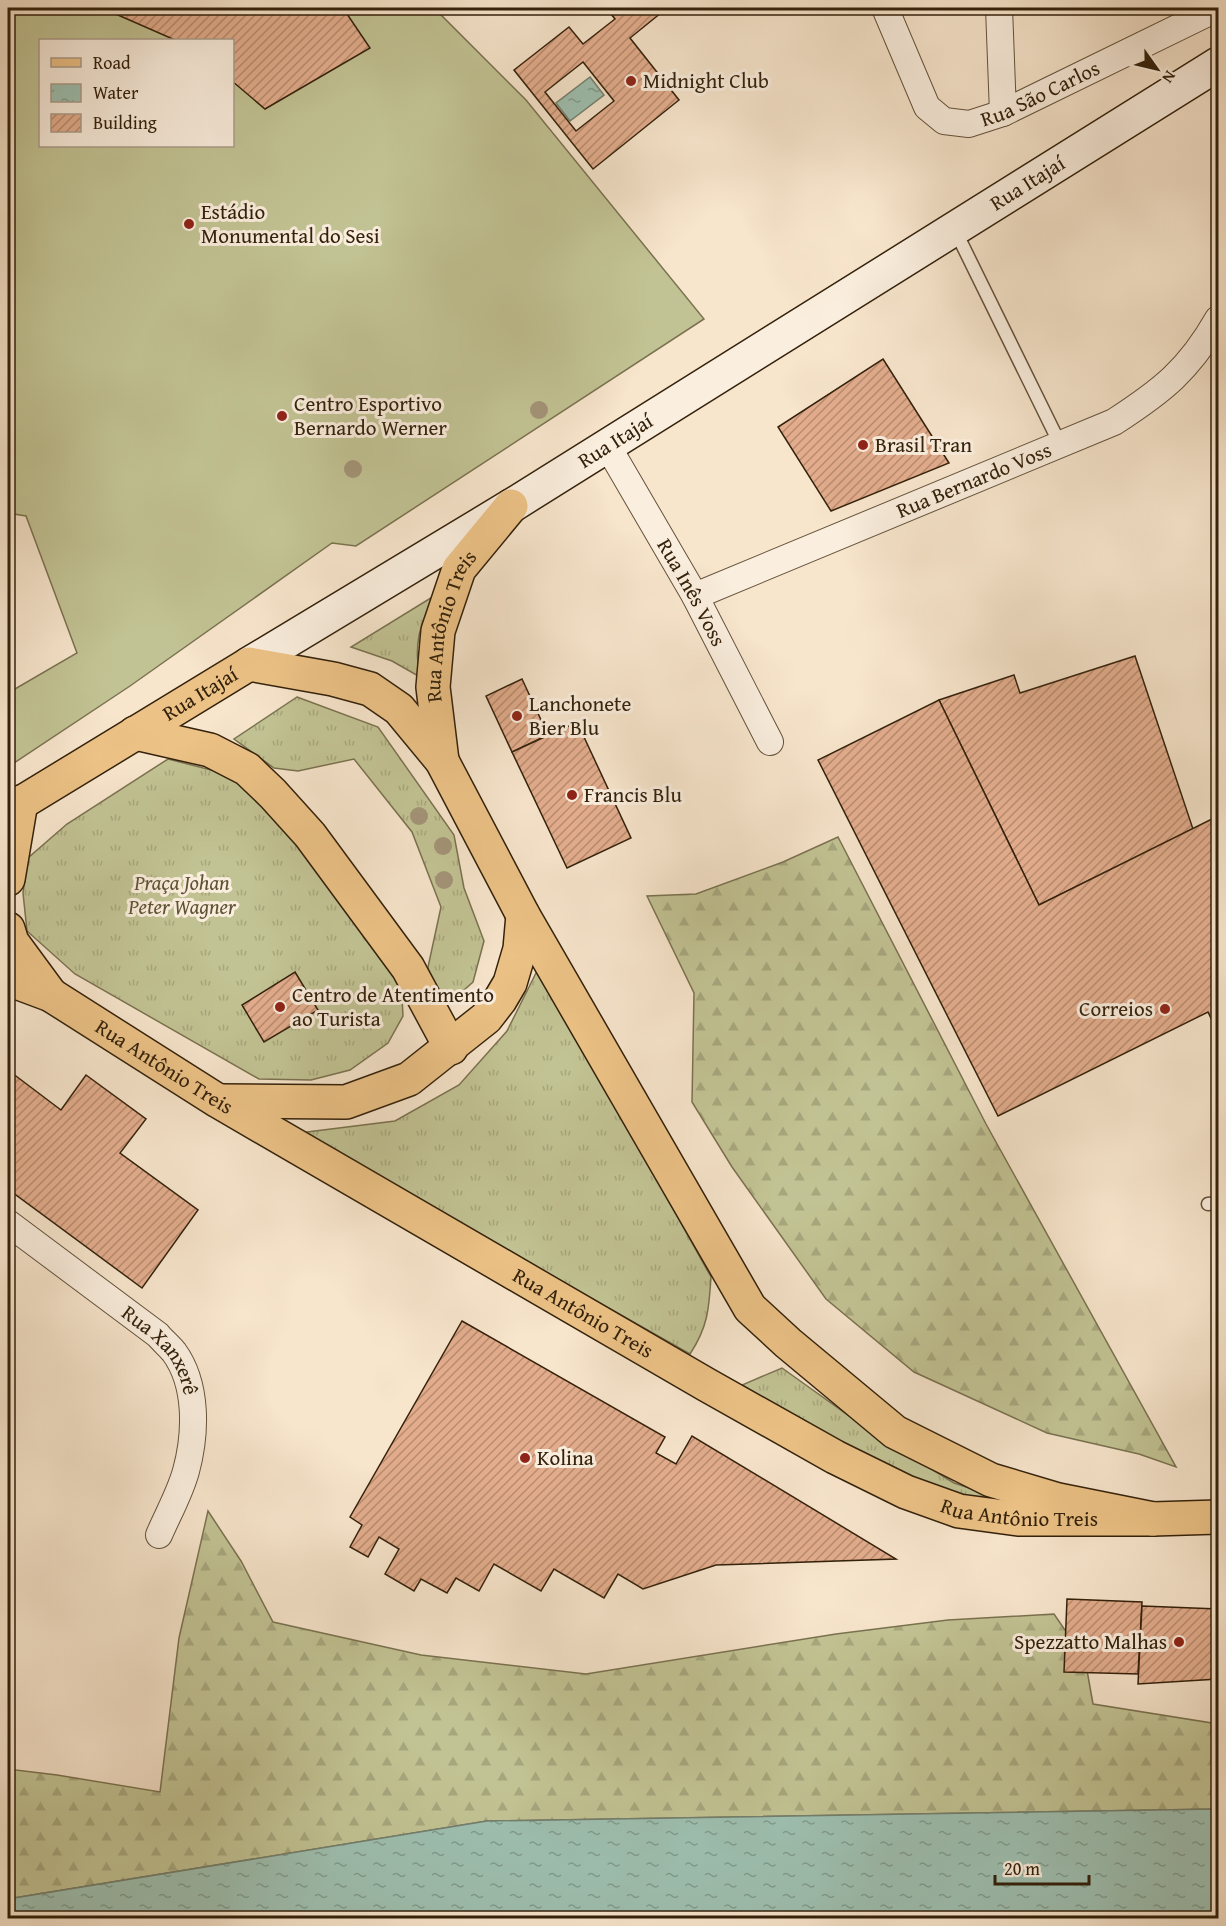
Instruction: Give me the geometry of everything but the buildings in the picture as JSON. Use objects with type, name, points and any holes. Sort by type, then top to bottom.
[{"type":"main road","name":"Rua Itajaí","points":[[14,807],[510,506],[1218,64]]},
{"type":"main road","name":"Rua Antônio Treis","points":[[442,761],[433,687],[438,631],[459,569],[510,506]]},
{"type":"main road","name":"Rua Antônio Treis","points":[[249,664],[333,679],[370,689],[399,710],[442,761],[523,915],[750,1308],[788,1343],[895,1432],[991,1480],[1058,1500],[1153,1519]]},
{"type":"main road","points":[[135,733],[210,750],[247,769],[273,794],[310,835],[408,968],[451,1047]]},
{"type":"main road","points":[[8,879],[14,807]]},
{"type":"main road","points":[[218,1101],[346,1102],[409,1079],[486,1018],[510,983],[520,949],[523,915]]},
{"type":"main road","name":"Rua Antônio Treis","points":[[8,929],[12,942],[51,995]]},
{"type":"main road","name":"Rua Antônio Treis","points":[[8,979],[51,995],[218,1101],[707,1385],[835,1457],[906,1492],[959,1511],[1018,1519],[1218,1517]]},
{"type":"street","name":"Rua São Carlos","points":[[885,8],[927,107],[944,121],[969,124],[1003,113],[1218,8]]},
{"type":"street","points":[[999,8],[1003,113]]},
{"type":"street","name":"Rua Bernardo Voss","points":[[694,596],[1114,422],[1146,401],[1176,377],[1204,344],[1218,319]]},
{"type":"street","name":"Rua Inês Voss","points":[[607,445],[694,596],[770,742]]},
{"type":"street","name":"Rua Xanxerê","points":[[8,1223],[158,1335],[174,1352],[186,1374],[193,1403],[193,1434],[186,1472],[159,1535]]},
{"type":"lane","points":[[954,229],[1060,444]]},
{"type":"green space","name":"Centro Esportivo Bernardo Werner","points":[[8,8],[428,8],[438,12],[526,100],[704,319],[356,546],[332,543],[130,686],[8,767],[8,693],[77,653],[26,516],[8,513]]},
{"type":"green space","points":[[434,596],[419,635],[417,654],[420,677],[392,661],[351,647]]},
{"type":"green space","points":[[297,697],[378,727],[454,835],[464,888],[484,941],[473,982],[448,1004],[432,990],[428,967],[441,907],[412,832],[354,759],[298,771],[274,768],[234,739]]},
{"type":"green space","name":"Praça Johan Peter Wagner","points":[[168,759],[227,774],[284,822],[401,978],[403,1016],[388,1043],[350,1070],[311,1080],[259,1079],[75,974],[27,931],[23,893],[28,858],[67,824]]},
{"type":"green space","points":[[838,837],[986,1124],[1176,1467],[1139,1454],[1047,1433],[914,1372],[826,1299],[732,1167],[692,1102],[694,993],[647,896],[696,894],[783,862]]},
{"type":"green space","points":[[539,967],[711,1277],[706,1317],[701,1335],[690,1354],[299,1133],[395,1121],[459,1085],[507,1031]]},
{"type":"green space","points":[[782,1368],[876,1435],[954,1483],[1039,1511],[953,1500],[882,1470],[742,1385]]},
{"type":"green space","points":[[208,1511],[241,1561],[273,1622],[421,1655],[586,1674],[836,1634],[948,1620],[1054,1614],[1085,1659],[1093,1704],[1218,1724],[1218,1809],[487,1821],[8,1899],[8,1769],[160,1792],[179,1638]]},
{"type":"water","points":[[590,77],[604,95],[570,121],[556,103]]},
{"type":"water","points":[[1218,1809],[1218,1918],[8,1918],[8,1899],[487,1821]]},
{"type":"place","name":"Midnight Club","points":[[631,81]]},
{"type":"place","name":"Estádio Monumental do Sesi","points":[[189,224]]},
{"type":"place","name":"Centro Esportivo Bernardo Werner","points":[[282,416]]},
{"type":"place","name":"Brasil Tran","points":[[863,445]]},
{"type":"place","name":"Lanchonete Bier Blu","points":[[517,716]]},
{"type":"place","name":"Francis Blu","points":[[572,795]]},
{"type":"place","name":"Centro de Atentimento ao Turista","points":[[280,1007]]},
{"type":"place","name":"Correios","points":[[1165,1009]]},
{"type":"place","name":"Kolina","points":[[525,1458]]},
{"type":"place","name":"Spezzatto Malhas","points":[[1179,1642]]}]
